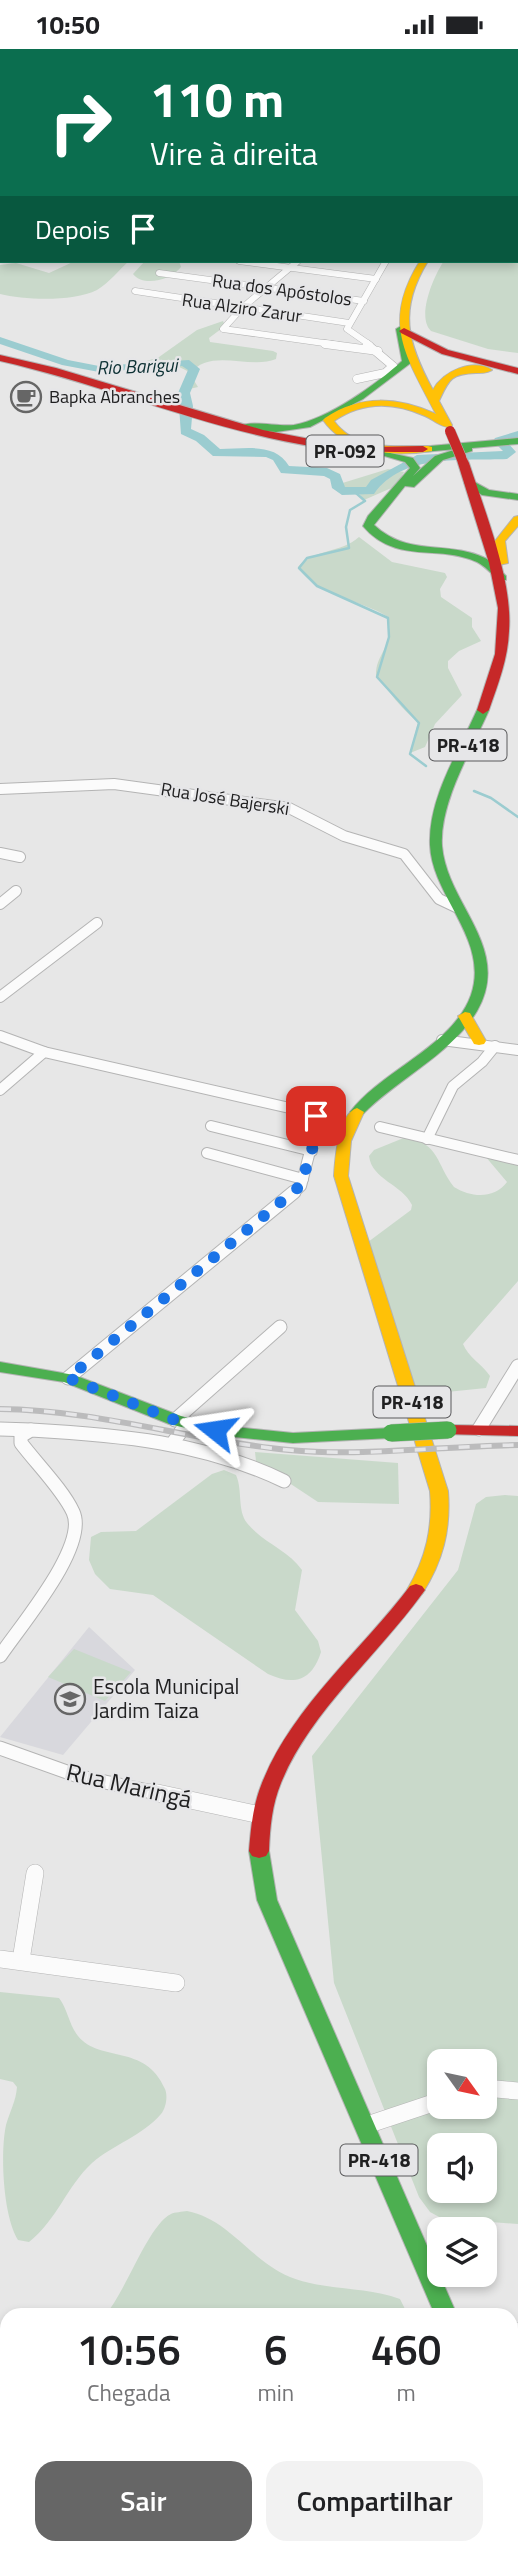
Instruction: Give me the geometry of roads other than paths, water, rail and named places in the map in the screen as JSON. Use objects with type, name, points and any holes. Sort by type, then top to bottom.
[{"type":"main road","name":"PR-418","points":[[422,263],[402,290],[401,329],[448,427],[504,580],[506,631],[500,662],[437,833],[437,858],[474,945],[481,976],[478,995],[465,1016],[447,1035],[370,1096],[346,1127],[340,1152],[341,1176],[439,1491],[442,1517],[438,1547],[421,1584],[383,1635],[336,1686],[291,1743],[274,1772],[260,1815],[260,1878],[267,1900],[443,2308]]},
{"type":"main road","points":[[401,329],[424,346],[437,351],[518,373]]},
{"type":"main road","points":[[246,426],[281,429],[305,425],[391,378],[407,362],[401,329]]},
{"type":"main road","name":"PR-092","points":[[0,358],[43,366],[304,447],[385,453],[468,449],[518,443]]},
{"type":"main road","points":[[436,399],[437,383],[449,374],[488,370],[518,373]]},
{"type":"main road","points":[[424,460],[360,444],[334,432],[328,419],[348,407],[380,402],[426,409],[448,427]]},
{"type":"main road","name":"PR-092","points":[[204,417],[296,440],[424,460],[493,445]]},
{"type":"main road","points":[[385,453],[424,460],[468,449]]},
{"type":"main road","points":[[424,460],[379,519],[376,526],[379,534],[401,544],[443,546],[472,537],[483,522]]},
{"type":"main road","points":[[424,460],[372,518],[368,526],[372,534],[395,546],[477,558],[487,563],[504,580]]},
{"type":"main road","points":[[468,476],[486,493],[518,497]]},
{"type":"main road","points":[[504,580],[500,541],[518,519]]},
{"type":"main road","points":[[465,1016],[487,1044]]},
{"type":"main road","points":[[0,1367],[68,1378],[181,1421],[215,1430],[279,1437],[479,1429],[518,1431]]},
{"type":"street","points":[[254,263],[376,279]]},
{"type":"street","points":[[296,263],[242,307],[223,329],[378,351]]},
{"type":"street","points":[[357,379],[392,369],[393,366],[378,351],[347,329],[385,263]]},
{"type":"street","name":"Rua dos Apóstolos","points":[[159,273],[364,301]]},
{"type":"street","name":"Rua Alziro Zarur","points":[[135,291],[349,323]]},
{"type":"street","name":"Rua José Bajerski","points":[[0,789],[128,785],[289,808],[344,836],[411,858],[425,884],[439,900],[458,908]]},
{"type":"street","points":[[0,853],[20,857]]},
{"type":"street","points":[[0,888],[16,891],[0,904]]},
{"type":"street","points":[[0,997],[97,923]]},
{"type":"street","points":[[447,1035],[518,1050]]},
{"type":"street","points":[[0,1036],[44,1052],[226,1092],[316,1116],[312,1151],[300,1186],[68,1378]]},
{"type":"street","points":[[427,1139],[453,1086],[482,1062],[487,1044]]},
{"type":"street","points":[[0,1090],[44,1052]]},
{"type":"street","points":[[211,1126],[312,1151]]},
{"type":"street","points":[[380,1128],[518,1160]]},
{"type":"street","points":[[207,1153],[303,1179]]},
{"type":"street","points":[[172,1444],[181,1421],[280,1327]]},
{"type":"street","points":[[479,1429],[518,1366]]},
{"type":"street","points":[[0,1429],[135,1436],[240,1460],[284,1481]]},
{"type":"street","points":[[0,1656],[71,1551],[77,1530],[73,1512],[21,1443],[21,1436],[31,1430]]},
{"type":"street","name":"Rua Maringá","points":[[0,1748],[81,1777],[260,1815]]},
{"type":"street","points":[[21,1960],[35,1873]]},
{"type":"street","points":[[0,1959],[176,1983]]},
{"type":"street","points":[[497,2089],[518,2091]]},
{"type":"street","points":[[365,2126],[427,2105]]},
{"type":"waterway","name":"Rio Barigui","points":[[0,340],[66,363],[99,369],[185,362],[194,369],[184,393],[187,406],[185,431],[200,438],[217,453],[268,453],[278,458],[285,470],[327,472],[336,477],[336,485],[342,491],[370,491],[375,483],[417,459],[507,455],[510,452],[499,441],[518,435]]},
{"type":"waterway","points":[[356,493],[365,501],[350,510],[346,527],[349,548],[307,558],[299,568],[317,586],[388,618],[389,637],[377,677],[419,723],[410,754],[426,766]]},
{"type":"waterway","points":[[474,791],[491,798],[518,817]]},
{"type":"railway","points":[[0,1409],[109,1420],[289,1450],[375,1452],[518,1445]]},
{"type":"place","name":"Bapka Abranches","points":[[26,397]]},
{"type":"place","name":"Escola Municipal Jardim Taiza","points":[[70,1699]]}]
